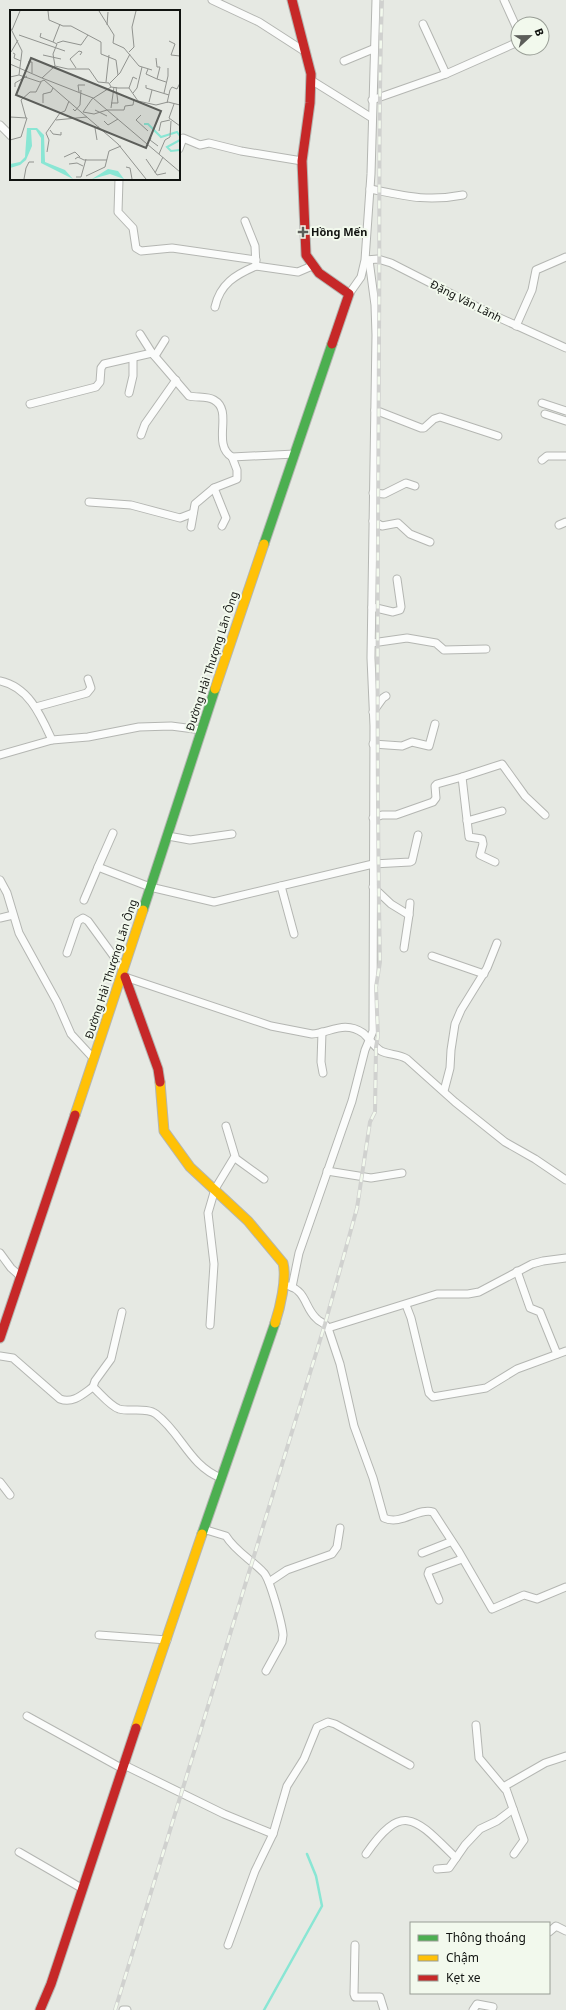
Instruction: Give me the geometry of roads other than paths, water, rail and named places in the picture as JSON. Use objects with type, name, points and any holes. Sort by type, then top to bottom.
[{"type":"street","points":[[212,0],[259,22],[304,51]]},
{"type":"street","points":[[292,0],[311,80],[302,161],[306,255],[318,273],[350,294],[361,277],[367,260]]},
{"type":"street","points":[[40,2010],[51,1984],[203,1529],[288,1286],[297,1272],[299,1253],[352,1101],[373,1031],[372,607],[375,305],[367,260],[373,49],[376,0]]},
{"type":"street","points":[[504,0],[511,16]]},
{"type":"street","points":[[423,24],[446,74]]},
{"type":"street","points":[[372,100],[446,74],[510,46]]},
{"type":"street","points":[[344,61],[373,49]]},
{"type":"street","points":[[311,80],[372,118]]},
{"type":"street","points":[[1,130],[10,135]]},
{"type":"street","points":[[180,146],[183,138],[200,145],[209,143],[241,151],[302,161]]},
{"type":"street","points":[[119,180],[118,212],[133,228],[136,248],[141,251],[172,248],[298,272],[312,266]]},
{"type":"street","points":[[370,190],[436,200],[462,195]]},
{"type":"street","points":[[245,221],[254,241],[256,263]]},
{"type":"street","points":[[516,326],[532,290],[536,270],[566,257]]},
{"type":"street","name":"Đặng Văn Lãnh","points":[[367,260],[378,259],[391,263],[516,326],[566,348]]},
{"type":"street","points":[[215,307],[217,298],[223,286],[239,273],[256,263]]},
{"type":"street","name":"Đường Hải Thượng Lãn Ông","points":[[0,1338],[123,974],[150,887],[294,454],[350,294]]},
{"type":"street","points":[[140,334],[154,354],[189,396],[210,398],[218,403],[222,412],[223,448],[226,454],[232,457],[294,454]]},
{"type":"street","points":[[30,404],[96,387],[100,382],[103,365],[154,354],[165,340]]},
{"type":"street","points":[[128,393],[133,376],[133,359]]},
{"type":"street","points":[[141,434],[145,424],[176,380]]},
{"type":"street","points":[[542,403],[566,411]]},
{"type":"street","points":[[375,410],[421,428],[424,428],[434,419],[440,417],[498,436]]},
{"type":"street","points":[[545,414],[566,420]]},
{"type":"street","points":[[542,460],[547,456],[566,456]]},
{"type":"street","points":[[191,527],[195,504],[214,488],[237,479],[237,470],[232,457]]},
{"type":"street","points":[[374,493],[384,494],[406,483],[415,486]]},
{"type":"street","points":[[214,488],[226,518],[222,526]]},
{"type":"street","points":[[89,502],[131,505],[180,518],[193,513]]},
{"type":"street","points":[[373,521],[382,526],[398,523],[410,534],[430,542]]},
{"type":"street","points":[[372,607],[393,612],[400,610],[401,607],[397,579]]},
{"type":"street","points":[[372,643],[407,638],[436,643],[444,650],[486,649]]},
{"type":"street","points":[[36,707],[87,693],[91,688],[88,679]]},
{"type":"street","points":[[0,681],[17,688],[36,707],[52,740]]},
{"type":"street","points":[[373,712],[386,696]]},
{"type":"street","points":[[373,744],[402,746],[412,742],[429,746],[435,724]]},
{"type":"street","points":[[0,755],[52,740],[88,737],[139,727],[171,726],[202,730]]},
{"type":"street","points":[[373,818],[382,815],[396,814],[433,802],[436,798],[435,786],[437,784],[502,764],[525,796],[545,815]]},
{"type":"street","points":[[462,777],[469,837],[482,839],[483,844],[480,855],[495,862]]},
{"type":"street","points":[[467,821],[502,811]]},
{"type":"street","points":[[84,900],[113,833]]},
{"type":"street","points":[[168,836],[190,840],[232,834]]},
{"type":"street","points":[[98,867],[150,887],[214,902],[373,864],[410,862],[412,861],[418,835]]},
{"type":"street","points":[[0,880],[7,893],[21,938],[58,1002],[71,1034],[94,1059]]},
{"type":"street","points":[[281,886],[294,934]]},
{"type":"street","points":[[373,887],[390,904],[409,915]]},
{"type":"street","points":[[404,948],[410,903]]},
{"type":"street","points":[[0,918],[13,915]]},
{"type":"street","points":[[67,953],[78,921],[83,918],[88,921],[123,974],[158,1069],[164,1131],[190,1167],[248,1221],[283,1263],[288,1286],[304,1298],[315,1318],[325,1324],[328,1328],[340,1364],[354,1426],[373,1478],[382,1516],[386,1519],[402,1520],[430,1511],[436,1516],[450,1542],[492,1609],[524,1596],[537,1599],[566,1587]]},
{"type":"street","points":[[444,1091],[450,1068],[450,1050],[461,1010],[484,974],[497,943]]},
{"type":"street","points":[[432,956],[484,974]]},
{"type":"street","points":[[123,974],[271,1026],[312,1034],[332,1028],[356,1030],[370,1039],[381,1051],[399,1054],[407,1059],[505,1142],[535,1159],[566,1180]]},
{"type":"street","points":[[322,1032],[321,1062],[323,1074]]},
{"type":"street","points":[[226,1126],[235,1158],[264,1180]]},
{"type":"street","points":[[210,1325],[214,1264],[208,1218],[215,1189],[235,1158]]},
{"type":"street","points":[[327,1171],[371,1178],[402,1173]]},
{"type":"street","points":[[0,1253],[11,1268],[21,1277]]},
{"type":"street","points":[[328,1328],[406,1305],[437,1294],[468,1294],[479,1292],[517,1271],[543,1261],[566,1258]]},
{"type":"street","points":[[517,1271],[530,1308],[540,1312],[557,1354]]},
{"type":"street","points":[[406,1305],[412,1318],[429,1394],[433,1397],[486,1388],[517,1369],[566,1350]]},
{"type":"street","points":[[0,1356],[13,1358],[60,1399],[66,1401],[72,1400],[93,1387],[95,1381],[111,1359],[122,1312]]},
{"type":"street","points":[[93,1387],[118,1408],[154,1413],[177,1436],[199,1465],[211,1474],[221,1478]]},
{"type":"street","points":[[0,1482],[10,1495]]},
{"type":"street","points":[[269,1582],[286,1570],[332,1554],[337,1548],[340,1528]]},
{"type":"street","points":[[203,1529],[226,1536],[232,1546],[245,1554],[264,1573],[269,1582],[283,1635],[266,1671]]},
{"type":"street","points":[[422,1552],[450,1542]]},
{"type":"street","points":[[439,1600],[428,1574],[429,1571],[462,1559]]},
{"type":"street","points":[[99,1635],[167,1640]]},
{"type":"street","points":[[27,1716],[124,1767],[224,1814],[273,1834]]},
{"type":"street","points":[[228,1945],[258,1865],[273,1834],[287,1786],[304,1758],[318,1727],[328,1722],[335,1724],[410,1765]]},
{"type":"street","points":[[476,1724],[479,1758],[505,1788],[524,1840],[514,1854]]},
{"type":"street","points":[[505,1788],[507,1783],[545,1763],[566,1756]]},
{"type":"street","points":[[437,1869],[449,1868],[465,1845],[480,1829],[497,1821],[513,1809]]},
{"type":"street","points":[[366,1854],[377,1838],[392,1824],[403,1820],[411,1821],[426,1831],[456,1858]]},
{"type":"street","points":[[19,1852],[83,1889]]},
{"type":"street","points":[[550,1931],[556,1926],[566,1931]]},
{"type":"street","points":[[355,1944],[355,1997],[380,1997],[384,2010]]},
{"type":"street","points":[[473,2010],[477,2004],[493,2007]]},
{"type":"waterway","points":[[264,2010],[322,1906],[316,1876],[307,1854]]},
{"type":"railway","points":[[115,2010],[325,1324],[357,1208],[370,1122],[375,1112],[376,1047],[378,1036],[376,987],[380,962],[378,650],[380,127],[382,0]]},
{"type":"place","name":"Hồng Mến","points":[[303,232]]}]
